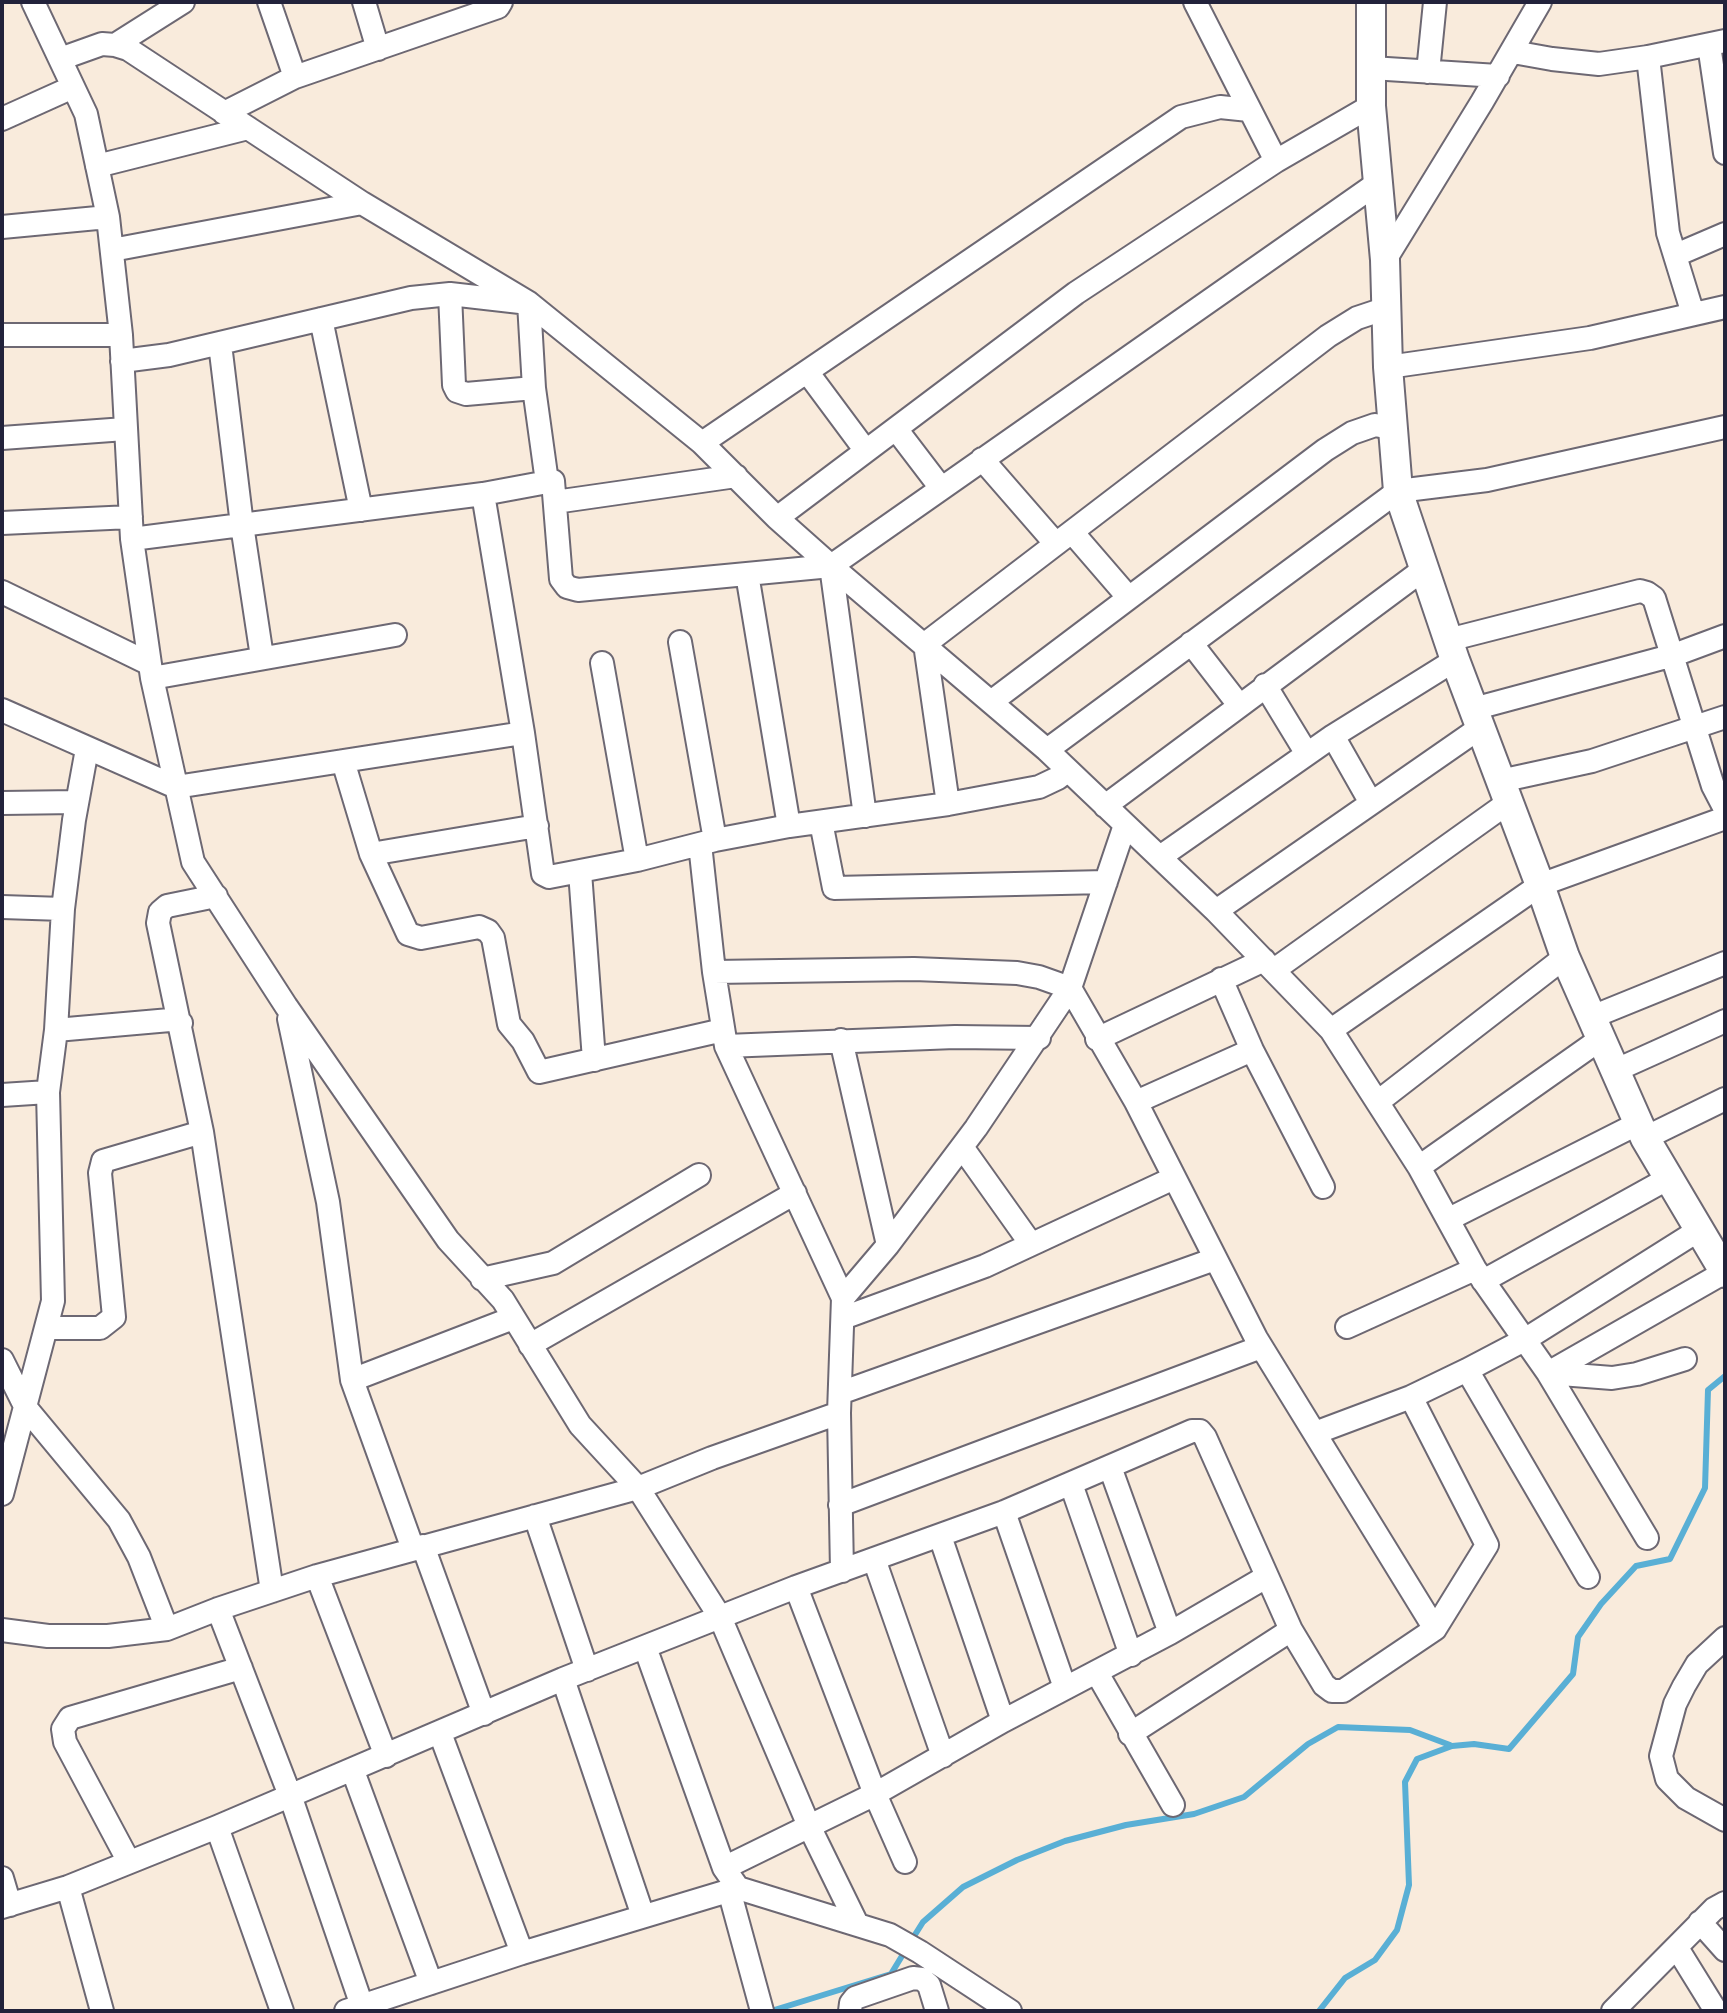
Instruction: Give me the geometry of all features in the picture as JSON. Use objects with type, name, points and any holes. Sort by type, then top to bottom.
[{"type":"street","points":[[33,2],[86,114],[108,217],[121,335],[131,528],[151,671],[193,862],[286,1006],[448,1240],[503,1300],[580,1425],[638,1488],[720,1617],[809,1826],[857,1924]]},
{"type":"street","points":[[115,45],[183,2]]},
{"type":"street","points":[[269,2],[295,77]]},
{"type":"street","points":[[364,2],[378,49]]},
{"type":"street","points":[[224,113],[295,77],[498,7],[501,2]]},
{"type":"street","points":[[1195,2],[1276,161]]},
{"type":"street","points":[[1371,2],[1371,106],[1385,260],[1391,428],[1398,491],[1451,650],[1565,957],[1642,1131],[1725,1273],[1548,1373]]},
{"type":"street","points":[[1428,72],[1435,2]]},
{"type":"street","points":[[1385,260],[1513,52],[1540,2]]},
{"type":"street","points":[[1513,52],[1599,64],[1717,43],[1725,153]]},
{"type":"street","points":[[60,59],[102,44],[128,49],[362,203],[529,303],[702,443],[777,518],[1047,750],[1216,911],[1331,1030],[1419,1167],[1479,1275],[1548,1373],[1647,1538]]},
{"type":"street","points":[[1648,57],[1668,233],[1693,314]]},
{"type":"street","points":[[1371,68],[1498,76]]},
{"type":"street","points":[[2,119],[73,87]]},
{"type":"street","points":[[777,518],[1076,293],[1276,161],[1371,106]]},
{"type":"street","points":[[702,443],[1181,117],[1220,107],[1249,110]]},
{"type":"street","points":[[97,166],[248,128]]},
{"type":"street","points":[[529,303],[534,388],[561,579],[567,587],[578,590],[831,566],[1379,182]]},
{"type":"street","points":[[112,250],[362,203]]},
{"type":"street","points":[[2,227],[108,217]]},
{"type":"street","points":[[1676,255],[1725,234]]},
{"type":"street","points":[[122,361],[220,344],[411,298],[450,294],[529,303]]},
{"type":"street","points":[[450,294],[454,385],[457,391],[466,394],[534,388]]},
{"type":"street","points":[[1388,367],[1590,338],[1725,307]]},
{"type":"street","points":[[925,644],[1328,336],[1357,318],[1387,308]]},
{"type":"street","points":[[321,319],[361,510]]},
{"type":"street","points":[[2,335],[121,335]]},
{"type":"street","points":[[220,344],[262,657]]},
{"type":"street","points":[[808,373],[866,451]]},
{"type":"street","points":[[991,702],[1325,450],[1352,433],[1375,425],[1391,428]]},
{"type":"street","points":[[1047,750],[1398,491],[1487,480],[1725,427]]},
{"type":"street","points":[[2,438],[125,429]]},
{"type":"street","points":[[896,429],[941,488]]},
{"type":"street","points":[[982,459],[1129,598]]},
{"type":"street","points":[[2,523],[131,528],[242,525],[483,494],[551,492],[736,476]]},
{"type":"street","points":[[483,494],[543,874],[555,877],[789,826],[948,804],[1039,787],[1068,770]]},
{"type":"street","points":[[831,566],[865,816]]},
{"type":"street","points":[[1105,806],[1424,569]]},
{"type":"street","points":[[747,574],[789,826]]},
{"type":"street","points":[[1160,857],[1451,650],[1640,591],[1654,598],[1713,786],[1725,809]]},
{"type":"street","points":[[2,592],[151,671],[395,635]]},
{"type":"street","points":[[1216,911],[1371,803],[1477,718],[1725,636]]},
{"type":"street","points":[[680,642],[708,842],[714,972],[724,1038],[795,1193],[843,1308],[840,1403],[842,1571]]},
{"type":"street","points":[[1191,643],[1239,705]]},
{"type":"street","points":[[925,644],[948,804]]},
{"type":"street","points":[[602,663],[637,860]]},
{"type":"street","points":[[1265,685],[1307,754]]},
{"type":"street","points":[[2,710],[176,787],[523,733]]},
{"type":"street","points":[[1097,1039],[1221,979],[1269,965],[1505,791],[1725,717]]},
{"type":"street","points":[[1333,736],[1371,803]]},
{"type":"street","points":[[2,1494],[53,1301],[48,1092],[56,1030],[63,909],[87,749]]},
{"type":"street","points":[[343,761],[371,854],[408,934],[421,938],[479,927],[493,938],[509,1024],[523,1041],[536,1070],[543,1073],[594,1060],[724,1038],[1039,1038]]},
{"type":"street","points":[[2,803],[77,802]]},
{"type":"street","points":[[1331,1030],[1540,885],[1725,818]]},
{"type":"street","points":[[821,822],[834,888],[1106,882]]},
{"type":"street","points":[[843,1308],[962,1147],[1039,1038],[1070,988],[1125,825]]},
{"type":"street","points":[[371,854],[537,826]]},
{"type":"street","points":[[580,872],[594,1060]]},
{"type":"street","points":[[216,896],[167,906],[160,912],[158,923],[202,1132],[272,1591]]},
{"type":"street","points":[[2,907],[63,909]]},
{"type":"street","points":[[1379,1101],[1565,957]]},
{"type":"street","points":[[1419,1167],[1597,1028],[1725,963]]},
{"type":"street","points":[[714,972],[914,969],[1017,973],[1070,988],[1136,1102],[1256,1338],[1435,1629]]},
{"type":"street","points":[[1221,979],[1252,1050],[1323,1187]]},
{"type":"street","points":[[286,1006],[328,1202],[352,1380],[484,1714]]},
{"type":"street","points":[[56,1030],[170,1020],[181,1023]]},
{"type":"street","points":[[1614,1071],[1725,1021]]},
{"type":"street","points":[[841,1040],[888,1245]]},
{"type":"street","points":[[1136,1102],[1252,1050]]},
{"type":"street","points":[[2,1095],[48,1092]]},
{"type":"street","points":[[1449,1219],[1642,1131],[1725,1099]]},
{"type":"street","points":[[46,1328],[100,1328],[114,1317],[100,1173],[103,1161],[202,1132]]},
{"type":"street","points":[[962,1147],[1031,1244]]},
{"type":"street","points":[[482,1279],[553,1263],[699,1175]]},
{"type":"street","points":[[843,1308],[985,1266],[1174,1178]]},
{"type":"street","points":[[1347,1327],[1479,1275],[1669,1178]]},
{"type":"street","points":[[530,1345],[795,1193]]},
{"type":"street","points":[[1315,1433],[1411,1397],[1526,1339],[1699,1230]]},
{"type":"street","points":[[2,1630],[48,1636],[108,1636],[167,1629],[317,1576],[638,1488],[840,1403],[1215,1259]]},
{"type":"street","points":[[352,1380],[513,1318]]},
{"type":"street","points":[[840,1505],[1253,1350],[1257,1345],[1256,1338]]},
{"type":"street","points":[[1548,1373],[1612,1378],[1637,1374],[1685,1359]]},
{"type":"street","points":[[2,1360],[26,1408],[119,1520],[139,1557],[167,1629]]},
{"type":"street","points":[[1467,1370],[1588,1577]]},
{"type":"street","points":[[2,1878],[6,1906],[68,1887],[291,1798],[563,1679],[796,1587],[1004,1512],[1192,1431],[1200,1431],[1205,1437],[1291,1630],[1324,1685],[1332,1691],[1343,1691],[1435,1629],[1487,1545],[1411,1397]]},
{"type":"street","points":[[1110,1467],[1170,1633]]},
{"type":"street","points":[[1071,1484],[1131,1655]]},
{"type":"street","points":[[1004,1512],[1065,1688]]},
{"type":"street","points":[[535,1516],[587,1670]]},
{"type":"street","points":[[940,1536],[1003,1721]]},
{"type":"street","points":[[874,1559],[943,1756]]},
{"type":"street","points":[[317,1576],[386,1756]]},
{"type":"street","points":[[724,1868],[875,1794],[1003,1721],[1131,1655],[1266,1577]]},
{"type":"street","points":[[796,1587],[875,1794],[905,1862]]},
{"type":"street","points":[[218,1609],[291,1798],[354,2008],[734,1889],[890,1935],[1010,2011]]},
{"type":"street","points":[[1130,1734],[1291,1630]]},
{"type":"street","points":[[1725,1638],[1697,1664],[1684,1686],[1675,1704],[1661,1756],[1667,1779],[1686,1798],[1725,1820]]},
{"type":"street","points":[[645,1647],[734,1889],[761,2008]]},
{"type":"street","points":[[129,1862],[65,1742],[63,1729],[70,1718],[241,1668]]},
{"type":"street","points":[[1097,1673],[1173,1805]]},
{"type":"street","points":[[563,1679],[643,1916]]},
{"type":"street","points":[[440,1733],[522,1953]]},
{"type":"street","points":[[353,1771],[431,1983]]},
{"type":"street","points":[[217,1827],[282,2011]]},
{"type":"street","points":[[68,1887],[102,2011]]},
{"type":"street","points":[[1613,2011],[1700,1922],[1725,1903]]},
{"type":"street","points":[[1700,1922],[1725,1950]]},
{"type":"street","points":[[1677,1948],[1716,2011]]},
{"type":"street","points":[[850,2011],[855,1998],[913,1978],[922,1979],[929,1985],[937,2011]]},
{"type":"waterway","points":[[1319,2011],[1345,1978],[1375,1960],[1397,1930],[1409,1885],[1405,1782],[1417,1759],[1452,1746],[1474,1744],[1509,1749],[1573,1674],[1578,1637],[1601,1604],[1636,1566],[1670,1559],[1705,1488],[1708,1390],[1725,1376]]},
{"type":"waterway","points":[[911,1941],[923,1922],[963,1887],[1017,1860],[1065,1841],[1126,1825],[1194,1814],[1244,1797],[1308,1744],[1338,1727],[1410,1730],[1450,1745]]},
{"type":"waterway","points":[[771,2011],[891,1974],[905,1951]]}]
